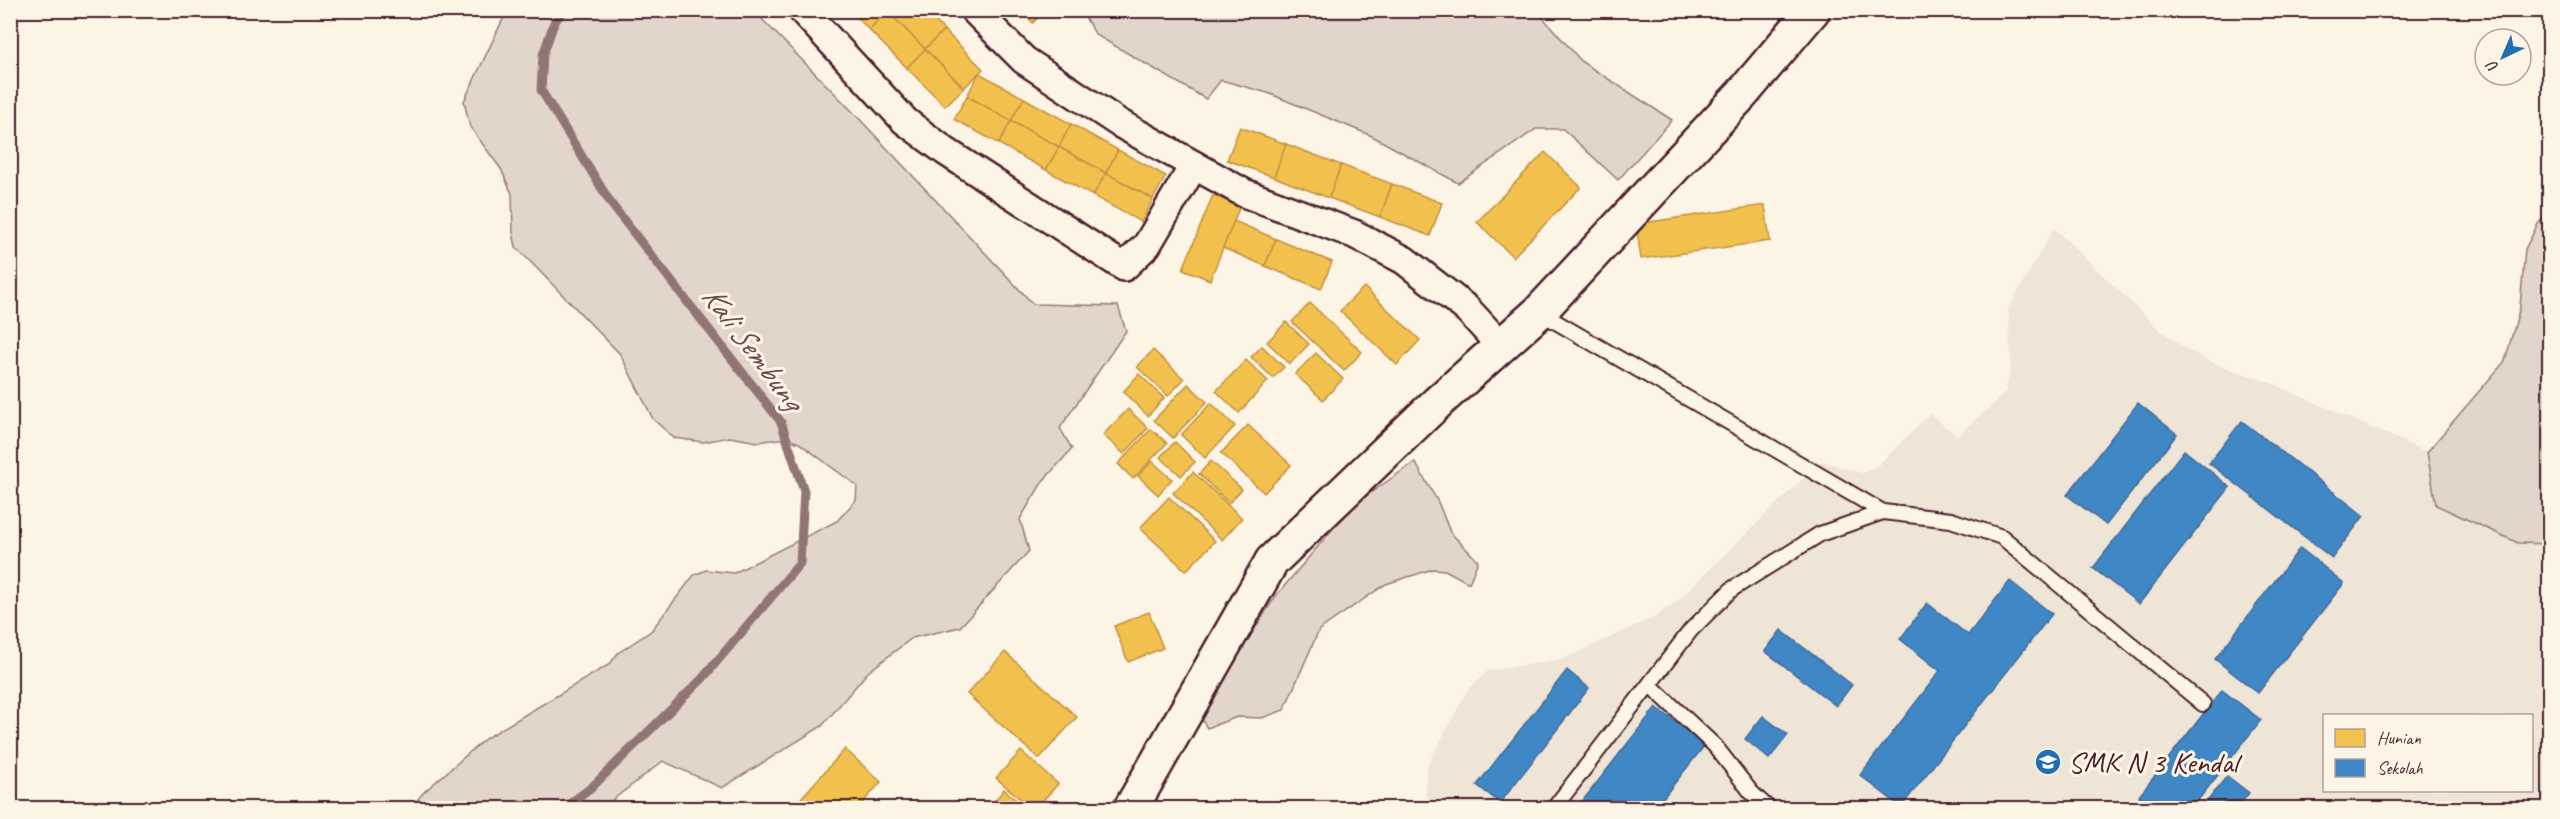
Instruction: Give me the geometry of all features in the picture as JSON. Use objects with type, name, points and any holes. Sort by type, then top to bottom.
[{"type":"main road","points":[[1131,808],[1272,561],[1438,402],[1539,312],[1742,94],[1812,10]]},
{"type":"street","points":[[802,10],[905,121],[945,151],[1124,267],[1147,245],[1194,165]]},
{"type":"street","points":[[974,10],[1024,60],[1119,123],[1244,193],[1354,234],[1404,260],[1467,309],[1501,346]]},
{"type":"lane","points":[[1539,312],[1883,512],[1951,520],[2002,537],[2203,704]]},
{"type":"lane","points":[[1554,808],[1691,630],[1732,590],[1820,534],[1883,512]]},
{"type":"lane","points":[[1650,685],[1715,746],[1750,792],[1768,808]]},
{"type":"shaded area","points":[[511,10],[754,11],[853,112],[1033,304],[1118,306],[1126,331],[1060,428],[1072,449],[1043,481],[1020,519],[1029,551],[960,627],[912,638],[867,673],[822,726],[722,788],[663,761],[602,808],[410,808],[424,792],[486,738],[610,664],[618,653],[651,631],[694,575],[706,570],[734,573],[837,521],[856,500],[857,486],[799,443],[786,438],[758,442],[730,437],[703,442],[674,438],[653,419],[620,354],[516,247],[513,233],[512,194],[501,169],[470,127],[464,101],[503,19]]},
{"type":"shaded area","points":[[1081,11],[1537,11],[1582,62],[1672,120],[1618,180],[1563,129],[1536,129],[1458,183],[1372,136],[1268,93],[1221,80],[1206,99],[1096,35]]},
{"type":"shaded area","points":[[2549,211],[2549,544],[2518,543],[2436,505],[2427,452],[2505,361],[2520,307],[2525,249],[2538,224]]},
{"type":"shaded area","points":[[2054,228],[2161,331],[2183,347],[2210,362],[2271,383],[2427,452],[2436,505],[2518,543],[2549,544],[2549,808],[1431,808],[1426,794],[1427,766],[1468,689],[1488,671],[1563,659],[1655,617],[1677,601],[1821,461],[1862,473],[1876,467],[1930,414],[1957,436],[2006,391],[2011,364],[2008,309]]},
{"type":"shaded area","points":[[1415,462],[1438,502],[1450,532],[1478,561],[1469,583],[1445,570],[1433,569],[1386,584],[1319,630],[1284,710],[1262,718],[1237,717],[1207,728],[1195,707],[1218,687],[1275,597],[1353,505]]},
{"type":"building: Hunian","points":[[850,10],[887,10],[887,11],[869,30]]},
{"type":"building: Hunian","points":[[924,10],[944,30],[925,49],[887,11]]},
{"type":"building: Hunian","points":[[1020,10],[1045,10],[1033,23]]},
{"type":"building: Hunian","points":[[887,11],[925,49],[907,68],[869,30]]},
{"type":"building: Hunian","points":[[944,30],[983,69],[964,88],[925,49]]},
{"type":"building: Hunian","points":[[925,49],[964,88],[945,106],[907,68]]},
{"type":"building: Hunian","points":[[979,73],[1024,98],[1011,121],[967,96]]},
{"type":"building: Hunian","points":[[967,96],[1011,121],[999,144],[954,119]]},
{"type":"building: Hunian","points":[[1024,98],[1071,124],[1059,147],[1011,121]]},
{"type":"building: Hunian","points":[[1011,121],[1059,147],[1046,170],[999,144]]},
{"type":"building: Hunian","points":[[1071,124],[1118,150],[1106,173],[1059,147]]},
{"type":"building: Hunian","points":[[1240,127],[1286,144],[1274,177],[1227,160]]},
{"type":"building: Hunian","points":[[1286,144],[1341,165],[1329,198],[1274,177]]},
{"type":"building: Hunian","points":[[1059,147],[1106,173],[1093,196],[1046,170]]},
{"type":"building: Hunian","points":[[1118,150],[1166,176],[1153,199],[1106,173]]},
{"type":"building: Hunian","points":[[1545,152],[1581,187],[1513,257],[1477,222]]},
{"type":"building: Hunian","points":[[1341,165],[1392,184],[1380,217],[1329,198]]},
{"type":"building: Hunian","points":[[1106,173],[1153,199],[1141,222],[1093,196]]},
{"type":"building: Hunian","points":[[1392,184],[1442,203],[1430,236],[1380,217]]},
{"type":"building: Hunian","points":[[1213,195],[1240,206],[1210,280],[1183,269]]},
{"type":"building: Hunian","points":[[1765,205],[1770,241],[1641,259],[1636,224]]},
{"type":"building: Hunian","points":[[1234,221],[1276,239],[1265,266],[1223,248]]},
{"type":"building: Hunian","points":[[1276,239],[1332,262],[1321,289],[1265,266]]},
{"type":"building: Hunian","points":[[1364,287],[1420,340],[1397,365],[1340,311]]},
{"type":"building: Hunian","points":[[1310,303],[1362,352],[1344,371],[1292,322]]},
{"type":"building: Hunian","points":[[1286,322],[1309,344],[1290,364],[1267,342]]},
{"type":"building: Hunian","points":[[1262,346],[1284,367],[1273,378],[1251,357]]},
{"type":"building: Hunian","points":[[1153,350],[1184,379],[1168,396],[1137,367]]},
{"type":"building: Hunian","points":[[1316,353],[1343,379],[1323,400],[1295,374]]},
{"type":"building: Hunian","points":[[1246,360],[1268,381],[1239,413],[1216,391]]},
{"type":"building: Hunian","points":[[1139,374],[1164,398],[1148,416],[1123,392]]},
{"type":"building: Hunian","points":[[1188,384],[1207,402],[1173,438],[1154,420]]},
{"type":"building: Hunian","points":[[1211,403],[1235,426],[1205,458],[1181,435]]},
{"type":"building: Hunian","points":[[1128,409],[1148,428],[1124,454],[1103,435]]},
{"type":"building: Hunian","points":[[1248,425],[1291,465],[1264,493],[1221,453]]},
{"type":"building: Hunian","points":[[1151,429],[1167,443],[1133,479],[1118,464]]},
{"type":"building: Hunian","points":[[1175,442],[1195,462],[1181,476],[1160,457]]},
{"type":"building: Hunian","points":[[1152,461],[1172,479],[1158,495],[1138,476]]},
{"type":"building: Hunian","points":[[1211,461],[1242,489],[1229,503],[1199,474]]},
{"type":"building: Hunian","points":[[1193,472],[1242,518],[1222,540],[1173,493]]},
{"type":"building: Hunian","points":[[1169,497],[1215,541],[1186,571],[1140,528]]},
{"type":"building: Hunian","points":[[1149,612],[1163,648],[1128,662],[1114,626]]},
{"type":"building: Hunian","points":[[1005,652],[1077,717],[1039,759],[967,694]]},
{"type":"building: Hunian","points":[[845,749],[881,782],[858,808],[793,807]]},
{"type":"building: Hunian","points":[[1021,751],[1058,784],[1036,808],[1031,808],[996,778]]},
{"type":"building: Hunian","points":[[1004,789],[1025,808],[989,808]]},
{"type":"building: Sekolah","points":[[2138,403],[2177,434],[2106,525],[2067,495]]},
{"type":"building: Sekolah","points":[[2242,421],[2364,516],[2332,558],[2209,463]]},
{"type":"building: Sekolah","points":[[2184,450],[2230,487],[2139,604],[2093,568]]},
{"type":"building: Sekolah","points":[[2300,548],[2344,583],[2258,693],[2215,659]]},
{"type":"building: Sekolah","points":[[2010,581],[2052,614],[1901,807],[1860,775],[1940,671],[1900,639],[1927,603],[1968,635]]},
{"type":"building: Sekolah","points":[[1781,630],[1852,685],[1836,706],[1765,651]]},
{"type":"building: Sekolah","points":[[1567,670],[1589,688],[1500,803],[1477,785]]},
{"type":"building: Sekolah","points":[[2222,690],[2261,720],[2192,808],[2155,808],[2139,796]]},
{"type":"building: Sekolah","points":[[1656,707],[1705,745],[1655,808],[1577,808]]},
{"type":"building: Sekolah","points":[[1763,716],[1788,735],[1769,759],[1745,739]]},
{"type":"building: Sekolah","points":[[2227,776],[2249,793],[2237,808],[2202,808]]},
{"type":"waterway","name":"Kali Sembung","points":[[563,10],[554,23],[543,55],[541,90],[612,205],[781,422],[804,491],[800,563],[702,679],[593,786],[564,808]]},
{"type":"place","name":"SMK N 3 Kendal","points":[[2048,762]]}]
